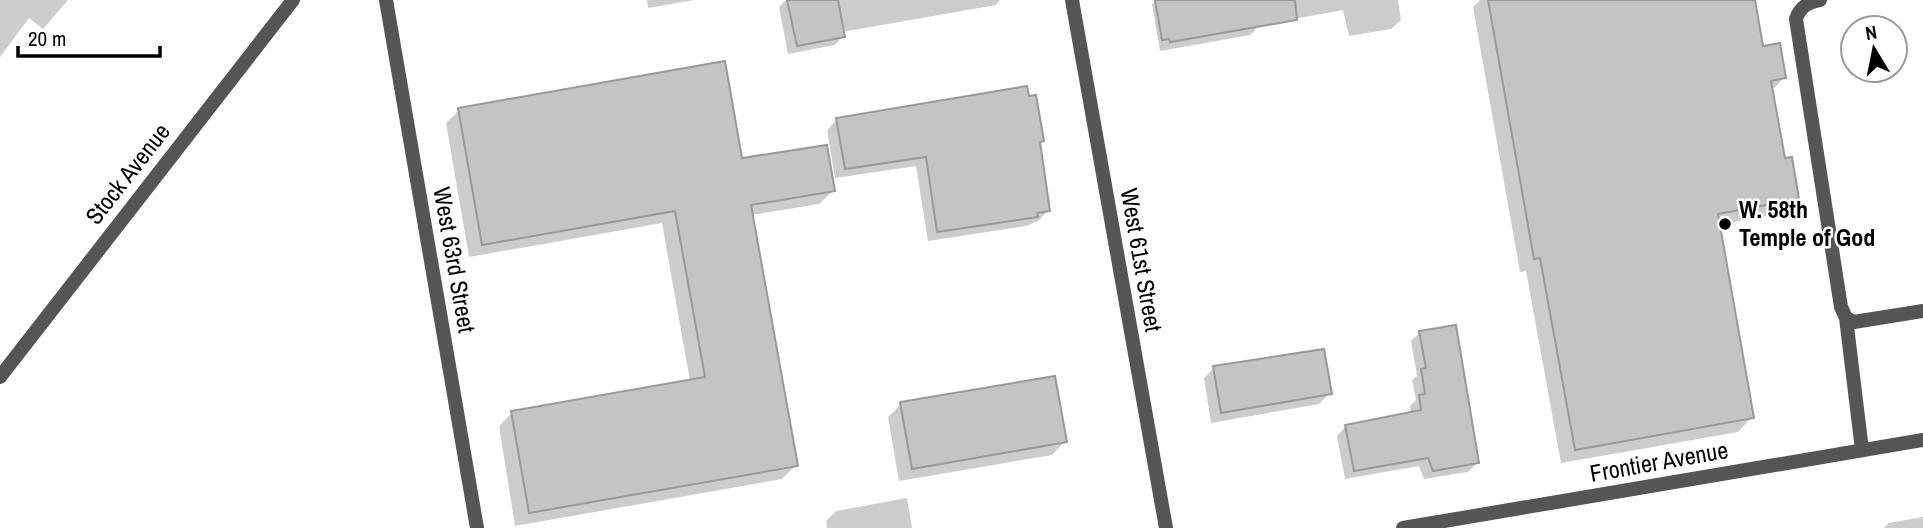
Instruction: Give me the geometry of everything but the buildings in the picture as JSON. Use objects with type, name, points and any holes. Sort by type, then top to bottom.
[{"type":"street","name":"Stock Avenue","points":[[0,377],[293,0]]},
{"type":"street","name":"West 63rd Street","points":[[386,0],[477,528]]},
{"type":"street","name":"West 61st Street","points":[[1072,0],[1166,528]]},
{"type":"street","points":[[1814,1],[1798,12],[1796,19],[1841,307],[1846,318],[1863,450]]},
{"type":"street","points":[[1846,318],[1854,322],[1923,312]]},
{"type":"street","name":"Frontier Avenue","points":[[1403,528],[1923,440]]},
{"type":"place","name":"W. 58th Temple of God","points":[[1725,224]]}]
